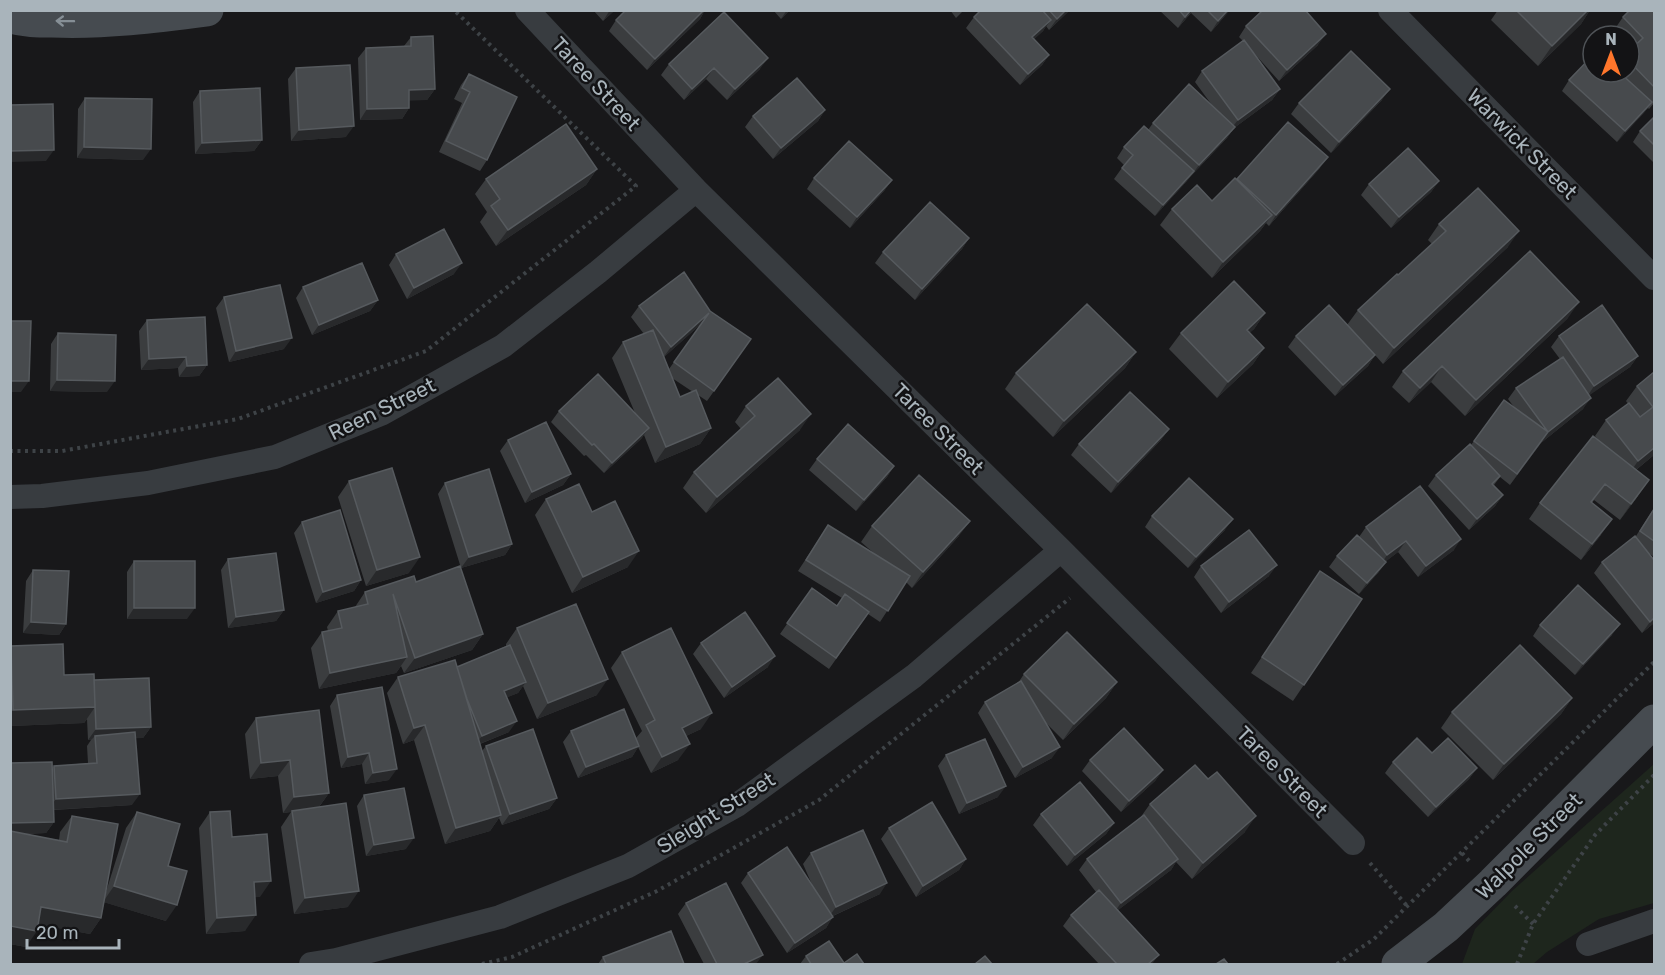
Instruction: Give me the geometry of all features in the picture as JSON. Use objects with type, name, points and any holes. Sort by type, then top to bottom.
[{"type":"street","points":[[10,17],[21,20],[79,21],[133,19],[207,10]]},
{"type":"street","name":"Taree Street","points":[[527,10],[696,190],[1061,550],[1353,843]]},
{"type":"street","name":"Warwick Street","points":[[1390,10],[1654,278]]},
{"type":"street","name":"Reen Street","points":[[10,497],[42,496],[148,483],[275,457],[381,414],[503,346],[598,273],[696,190]]},
{"type":"street","name":"Sleight Street","points":[[311,964],[336,960],[500,917],[638,860],[737,805],[914,676],[1061,550]]},
{"type":"street","name":"Walpole Street","points":[[1398,964],[1446,927],[1493,884],[1654,721]]},
{"type":"street","points":[[1588,944],[1654,921]]},
{"type":"path","points":[[10,451],[62,451],[238,419],[426,351],[636,186],[454,10]]},
{"type":"path","points":[[1337,964],[1374,939],[1654,662]]},
{"type":"path","points":[[1517,964],[1533,924],[1595,835],[1654,775]]},
{"type":"path","points":[[1353,843],[1407,906]]},
{"type":"path","points":[[1514,905],[1533,924]]},
{"type":"shaded area","points":[[1654,764],[1654,903],[1599,919],[1547,952],[1533,964],[1462,964],[1475,929],[1512,891]]},
{"type":"building","points":[[626,10],[704,10],[655,59],[616,20]]},
{"type":"building","points":[[981,10],[1042,10],[1051,20],[1032,37],[1049,55],[1028,74],[974,17]]},
{"type":"building","points":[[1049,10],[1066,10],[1057,19]]},
{"type":"building","points":[[1179,10],[1191,10],[1185,17]]},
{"type":"building","points":[[1207,10],[1228,10],[1218,21]]},
{"type":"building","points":[[1263,10],[1305,10],[1326,34],[1287,70],[1246,26]]},
{"type":"building","points":[[1516,10],[1588,10],[1552,46]]},
{"type":"building","points":[[1630,10],[1654,10],[1654,87],[1641,73],[1641,40],[1643,38],[1641,24],[1630,24],[1623,17]]},
{"type":"building","points":[[724,12],[768,58],[735,89],[714,68],[692,89],[669,64]]},
{"type":"building","points":[[433,36],[435,89],[409,90],[409,108],[367,109],[366,48],[411,46],[411,37]]},
{"type":"building","points":[[1244,40],[1280,89],[1238,120],[1202,71]]},
{"type":"building","points":[[1351,51],[1390,89],[1339,142],[1299,103]]},
{"type":"building","points":[[350,65],[354,126],[299,130],[296,68]]},
{"type":"building","points":[[1581,68],[1581,84],[1632,84],[1652,102],[1625,131],[1569,80]]},
{"type":"building","points":[[469,74],[517,97],[487,160],[446,141],[470,92],[462,88]]},
{"type":"building","points":[[797,78],[825,110],[781,148],[753,116]]},
{"type":"building","points":[[1189,84],[1235,127],[1199,165],[1153,123]]},
{"type":"building","points":[[260,88],[262,140],[202,143],[200,91]]},
{"type":"building","points":[[85,98],[152,99],[151,149],[84,147]]},
{"type":"building","points":[[53,104],[54,150],[10,151],[10,105]]},
{"type":"building","points":[[1654,117],[1654,145],[1640,131]]},
{"type":"building","points":[[1288,122],[1328,157],[1276,215],[1237,179]]},
{"type":"building","points":[[566,124],[597,169],[508,230],[491,206],[500,199],[486,179]]},
{"type":"building","points":[[1144,126],[1194,171],[1163,205],[1122,168],[1133,155],[1124,147]]},
{"type":"building","points":[[849,141],[892,180],[857,217],[814,178]]},
{"type":"building","points":[[1408,148],[1439,181],[1399,217],[1369,184]]},
{"type":"building","points":[[1235,178],[1272,215],[1223,262],[1172,209],[1197,185],[1212,201]]},
{"type":"building","points":[[1478,188],[1519,231],[1394,348],[1358,310],[1446,231],[1439,224]]},
{"type":"building","points":[[930,202],[969,238],[922,289],[883,252]]},
{"type":"building","points":[[444,229],[462,263],[414,288],[396,254]]},
{"type":"building","points":[[1530,251],[1579,302],[1476,400],[1442,366],[1420,388],[1403,371]]},
{"type":"building","points":[[362,263],[378,300],[319,325],[303,287]]},
{"type":"building","points":[[684,272],[710,311],[751,339],[714,391],[674,362],[709,313],[671,347],[639,306]]},
{"type":"building","points":[[1234,281],[1265,313],[1247,330],[1264,348],[1228,382],[1181,333]]},
{"type":"building","points":[[280,285],[292,338],[236,351],[224,297]]},
{"type":"building","points":[[1087,304],[1136,352],[1064,421],[1016,373]]},
{"type":"building","points":[[1329,305],[1375,355],[1343,385],[1296,336]]},
{"type":"building","points":[[1602,305],[1638,356],[1594,386],[1559,336]]},
{"type":"building","points":[[205,317],[207,365],[187,366],[186,357],[149,359],[147,320]]},
{"type":"building","points":[[10,321],[31,321],[29,381],[10,381]]},
{"type":"building","points":[[653,330],[680,397],[696,390],[711,428],[666,447],[623,342]]},
{"type":"building","points":[[58,333],[116,335],[115,381],[57,380]]},
{"type":"building","points":[[1563,357],[1591,398],[1548,432],[1516,388]]},
{"type":"building","points":[[1654,372],[1654,448],[1638,461],[1606,420],[1629,403],[1640,417],[1653,407],[1637,386]]},
{"type":"building","points":[[598,374],[649,428],[612,463],[559,411]]},
{"type":"building","points":[[778,378],[811,414],[717,497],[694,472],[755,416],[746,406]]},
{"type":"building","points":[[1130,392],[1169,429],[1118,482],[1079,444]]},
{"type":"building","points":[[1504,400],[1548,432],[1517,474],[1474,441]]},
{"type":"building","points":[[546,422],[571,474],[532,492],[508,440]]},
{"type":"building","points":[[848,424],[894,466],[864,500],[817,459]]},
{"type":"building","points":[[1593,436],[1649,480],[1631,504],[1605,484],[1591,502],[1612,519],[1592,544],[1540,503]]},
{"type":"building","points":[[1470,444],[1500,476],[1492,484],[1503,495],[1477,519],[1436,475]]},
{"type":"building","points":[[392,468],[420,557],[377,570],[349,481]]},
{"type":"building","points":[[489,469],[512,544],[469,557],[445,483]]},
{"type":"building","points":[[919,475],[970,521],[923,572],[872,526]]},
{"type":"building","points":[[1189,478],[1233,519],[1196,557],[1152,516]]},
{"type":"building","points":[[579,484],[592,512],[615,501],[639,551],[583,577],[546,499]]},
{"type":"building","points":[[1420,486],[1461,539],[1426,566],[1406,541],[1387,555],[1366,527]]},
{"type":"building","points":[[1654,509],[1654,541],[1640,531]]},
{"type":"building","points":[[340,510],[361,580],[323,592],[302,522]]},
{"type":"building","points":[[828,525],[910,576],[888,611],[806,560]]},
{"type":"building","points":[[1249,530],[1277,565],[1229,602],[1201,566]]},
{"type":"building","points":[[1357,535],[1386,562],[1367,583],[1337,556]]},
{"type":"building","points":[[1635,536],[1654,560],[1654,618],[1650,622],[1602,562]]},
{"type":"building","points":[[276,553],[284,610],[236,617],[228,559]]},
{"type":"building","points":[[134,561],[195,561],[195,608],[134,608]]},
{"type":"building","points":[[460,566],[483,634],[415,658],[393,594],[407,657],[330,673],[322,632],[342,628],[338,611],[368,604],[365,592],[414,576],[416,582]]},
{"type":"building","points":[[33,570],[69,571],[66,624],[31,622]]},
{"type":"building","points":[[1320,571],[1362,599],[1304,685],[1262,657]]},
{"type":"building","points":[[1578,585],[1620,624],[1583,664],[1540,625]]},
{"type":"building","points":[[812,588],[837,606],[845,594],[869,612],[836,658],[787,623]]},
{"type":"building","points":[[576,604],[608,679],[548,703],[517,628]]},
{"type":"building","points":[[745,612],[775,656],[732,687],[701,643]]},
{"type":"building","points":[[671,628],[712,713],[682,728],[690,744],[662,757],[646,725],[655,720],[622,652]]},
{"type":"building","points":[[1067,632],[1117,682],[1074,724],[1024,674]]},
{"type":"building","points":[[63,644],[64,675],[94,674],[95,707],[13,710],[11,646]]},
{"type":"building","points":[[510,645],[526,682],[504,691],[517,721],[482,736],[457,667]]},
{"type":"building","points":[[1520,645],[1572,698],[1504,764],[1452,712]]},
{"type":"building","points":[[455,660],[501,815],[456,828],[425,725],[414,728],[398,677]]},
{"type":"building","points":[[149,678],[151,727],[96,729],[94,680]]},
{"type":"building","points":[[1021,681],[1060,747],[1023,767],[985,702]]},
{"type":"building","points":[[382,687],[397,769],[373,773],[369,753],[348,757],[337,695]]},
{"type":"building","points":[[624,709],[639,746],[586,767],[571,731]]},
{"type":"building","points":[[319,710],[329,793],[294,797],[290,760],[261,763],[256,718]]},
{"type":"building","points":[[1124,728],[1163,770],[1129,801],[1090,760]]},
{"type":"building","points":[[533,729],[557,798],[510,814],[486,746]]},
{"type":"building","points":[[135,732],[140,794],[56,799],[54,766],[97,763],[95,736]]},
{"type":"building","points":[[1417,738],[1432,753],[1448,738],[1477,768],[1436,807],[1393,762]]},
{"type":"building","points":[[985,739],[1006,786],[967,803],[946,755]]},
{"type":"building","points":[[52,762],[54,822],[10,823],[10,763]]},
{"type":"building","points":[[1195,765],[1208,779],[1217,772],[1256,816],[1203,863],[1150,804]]},
{"type":"building","points":[[1080,782],[1114,823],[1075,855],[1041,814]]},
{"type":"building","points":[[404,788],[414,838],[374,845],[364,795]]},
{"type":"building","points":[[932,802],[966,859],[923,886],[889,828]]},
{"type":"building","points":[[346,803],[359,891],[305,898],[292,811]]},
{"type":"building","points":[[230,811],[232,837],[267,834],[271,881],[254,882],[256,915],[217,918],[210,812]]},
{"type":"building","points":[[137,812],[180,824],[168,866],[187,871],[177,905],[114,886]]},
{"type":"building","points":[[1144,815],[1178,859],[1121,903],[1087,859]]},
{"type":"building","points":[[72,816],[118,824],[101,918],[41,907],[37,931],[10,926],[10,831],[67,842]]},
{"type":"building","points":[[863,830],[887,883],[836,907],[811,853]]},
{"type":"building","points":[[787,847],[833,917],[795,943],[748,873]]},
{"type":"building","points":[[726,883],[763,955],[744,964],[717,964],[686,903]]},
{"type":"building","points":[[1099,890],[1159,955],[1148,964],[1117,964],[1071,915]]},
{"type":"building","points":[[671,931],[684,964],[606,964],[603,957]]},
{"type":"building","points":[[829,941],[844,963],[857,954],[864,964],[811,964],[806,956]]},
{"type":"building","points":[[985,956],[992,964],[975,964]]},
{"type":"building","points":[[1224,959],[1228,964],[1216,964]]}]
